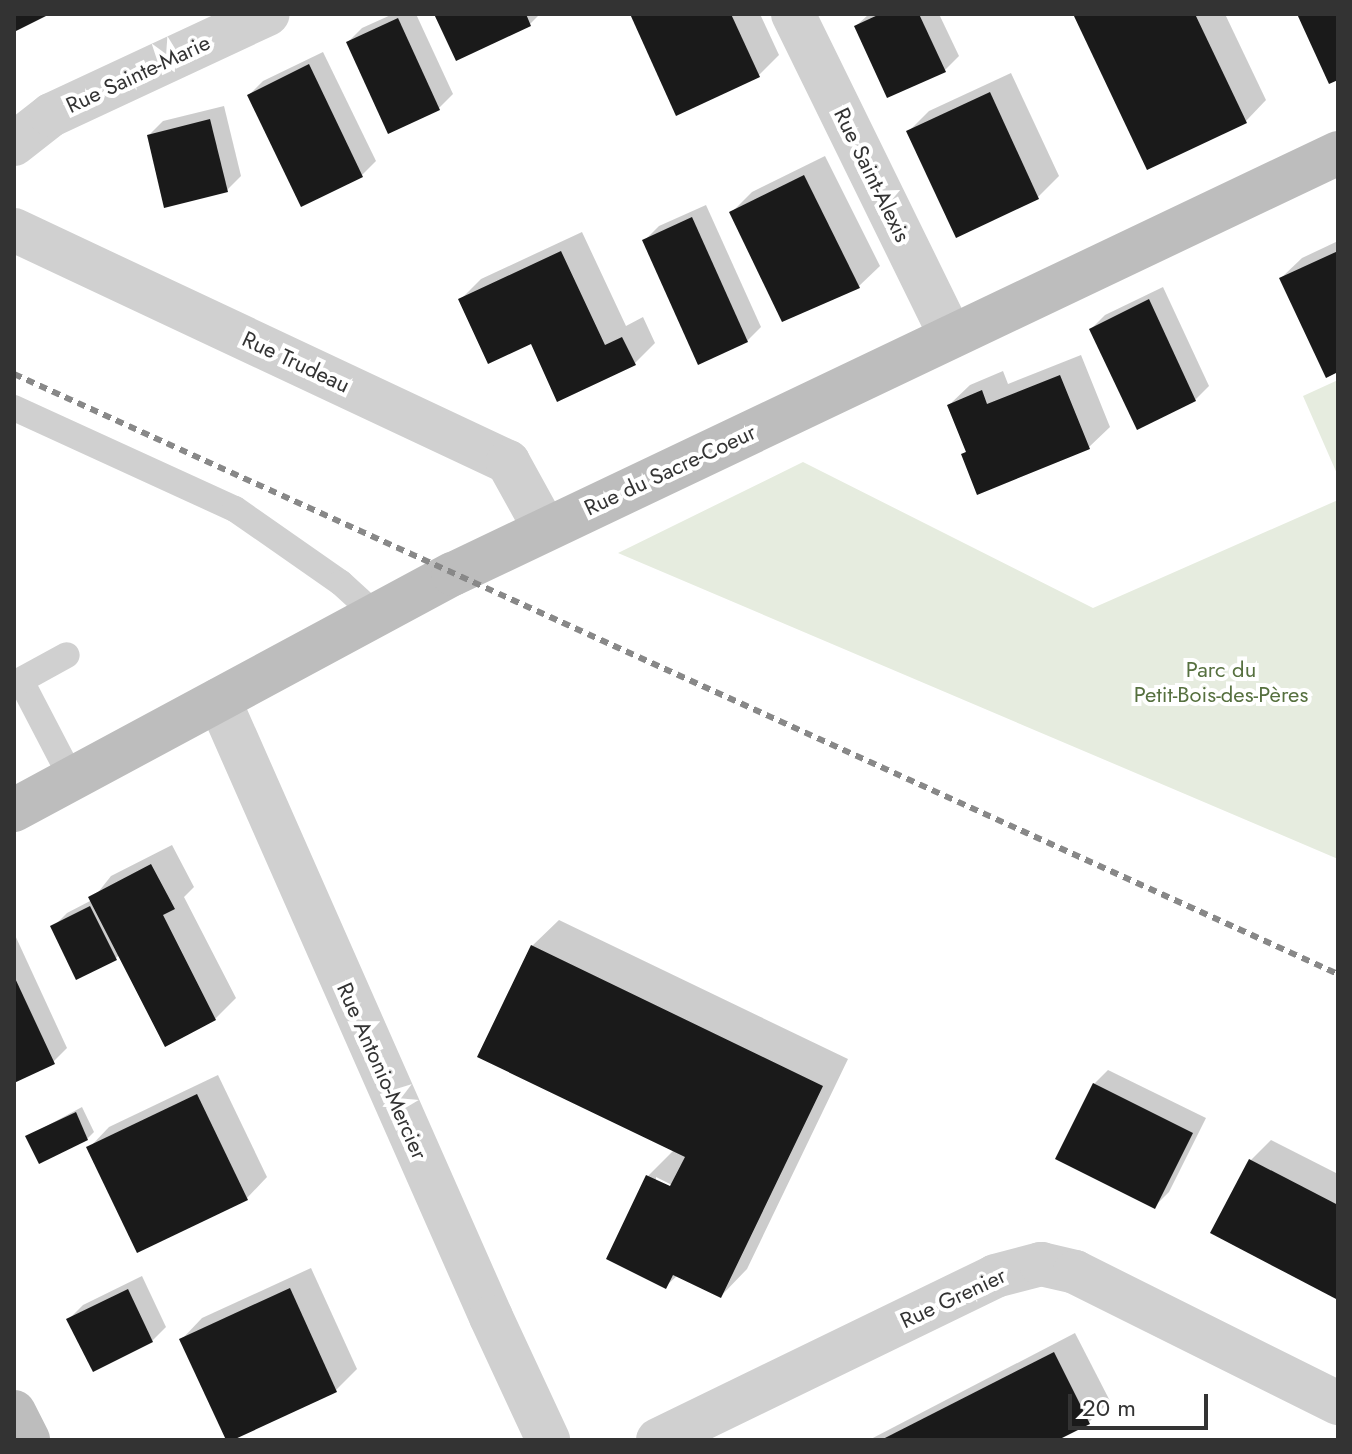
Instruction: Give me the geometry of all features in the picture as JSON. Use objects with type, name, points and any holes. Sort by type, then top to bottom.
[{"type":"street","name":"Rue Sainte-Marie","points":[[14,144],[51,115],[268,14]]},
{"type":"street","name":"Rue Saint-Alexis","points":[[793,14],[951,336]]},
{"type":"street","name":"Rue du Sacre-Coeur","points":[[14,810],[375,614],[545,529],[1338,153]]},
{"type":"street","name":"Rue Trudeau","points":[[14,230],[508,462],[545,529]]},
{"type":"street","name":"Rue Antonio-Mercier","points":[[219,700],[548,1440]]},
{"type":"street","name":"Rue Grenier","points":[[658,1440],[995,1276],[1041,1264],[1075,1272],[1338,1403]]},
{"type":"street","points":[[14,1412],[28,1440]]},
{"type":"lane","points":[[14,408],[235,509],[341,583],[375,614]]},
{"type":"lane","points":[[67,655],[17,683],[72,779]]},
{"type":"green space","points":[[1338,380],[1338,476],[1303,396]]},
{"type":"green space","name":"Parc du Petit-Bois-des-Pères","points":[[803,462],[1093,608],[1338,500],[1338,859],[618,553]]},
{"type":"building","points":[[14,14],[50,14],[14,32]]},
{"type":"building","points":[[434,14],[526,14],[531,26],[456,61]]},
{"type":"building","points":[[630,14],[731,14],[760,77],[676,116]]},
{"type":"building","points":[[880,14],[919,14],[946,72],[887,98],[854,26]]},
{"type":"building","points":[[1073,14],[1195,14],[1247,123],[1147,170]]},
{"type":"building","points":[[1297,14],[1338,14],[1338,80],[1329,84]]},
{"type":"building","points":[[398,18],[440,110],[388,134],[346,42]]},
{"type":"building","points":[[309,64],[363,177],[301,207],[247,95]]},
{"type":"building","points":[[990,92],[1039,199],[956,238],[906,131]]},
{"type":"building","points":[[210,119],[228,192],[164,208],[147,135]]},
{"type":"building","points":[[804,175],[860,288],[782,322],[729,212]]},
{"type":"building","points":[[692,217],[748,342],[698,365],[642,240]]},
{"type":"building","points":[[561,251],[605,345],[622,337],[636,365],[557,402],[531,344],[488,364],[458,299]]},
{"type":"building","points":[[1338,251],[1338,372],[1326,378],[1279,278]]},
{"type":"building","points":[[1149,299],[1196,401],[1137,430],[1089,329]]},
{"type":"building","points":[[1060,375],[1090,449],[977,495],[961,454],[966,452],[947,405],[982,390],[987,404]]},
{"type":"building","points":[[151,864],[175,909],[163,915],[216,1020],[165,1047],[88,897]]},
{"type":"building","points":[[90,906],[117,960],[76,980],[50,926]]},
{"type":"building","points":[[531,945],[823,1086],[721,1298],[673,1275],[666,1289],[606,1259],[646,1175],[670,1186],[685,1157],[477,1057]]},
{"type":"building","points":[[14,976],[55,1064],[14,1083]]},
{"type":"building","points":[[1093,1083],[1193,1133],[1155,1209],[1055,1159]]},
{"type":"building","points":[[197,1094],[248,1200],[137,1253],[86,1147]]},
{"type":"building","points":[[76,1112],[88,1140],[39,1164],[25,1136]]},
{"type":"building","points":[[1249,1159],[1338,1205],[1338,1300],[1210,1233]]},
{"type":"building","points":[[290,1288],[337,1392],[233,1440],[226,1440],[179,1339]]},
{"type":"building","points":[[128,1289],[153,1342],[93,1372],[66,1319]]},
{"type":"building","points":[[1054,1352],[1090,1424],[1058,1440],[881,1440]]},
{"type":"railway","points":[[14,374],[1338,974]]}]
